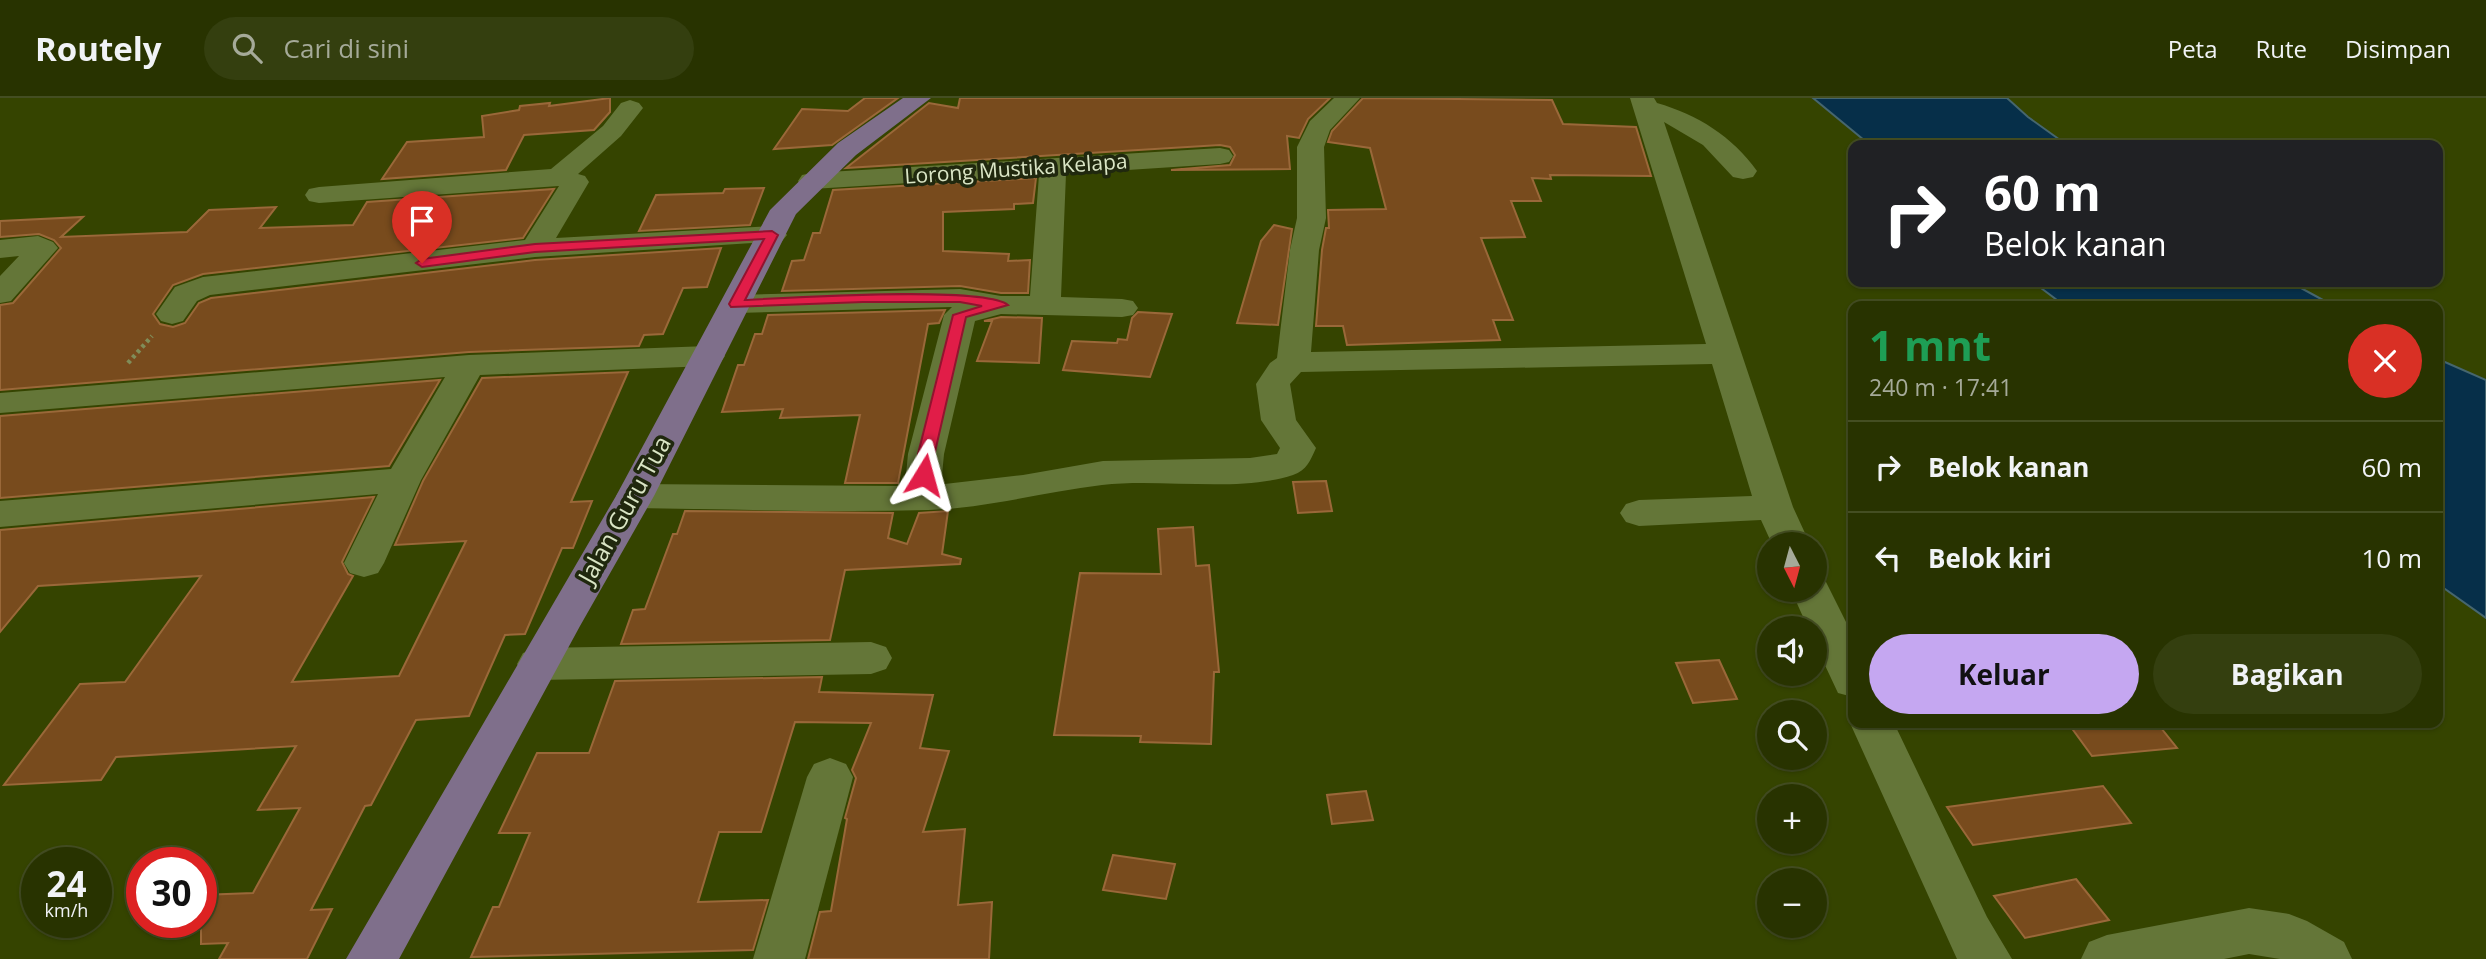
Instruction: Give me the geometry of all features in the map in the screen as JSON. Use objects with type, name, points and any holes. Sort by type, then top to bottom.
[{"type":"main road","name":"Jalan Guru Tua","points":[[372,959],[635,496],[784,210],[847,149],[919,98]]},
{"type":"street","points":[[1293,362],[1298,334],[1304,250],[1312,216],[1308,161],[1314,137],[1322,123],[1348,98]]},
{"type":"street","points":[[1644,103],[1699,130],[1724,146],[1743,172]]},
{"type":"street","points":[[1644,103],[1774,507],[1785,532]]},
{"type":"street","points":[[558,177],[612,131],[631,108]]},
{"type":"street","name":"Lorong Mustika Kelapa","points":[[812,181],[1220,156]]},
{"type":"street","points":[[1045,306],[1053,166]]},
{"type":"street","points":[[319,195],[558,177],[571,180],[575,185],[535,248]]},
{"type":"street","points":[[172,314],[186,294],[203,286],[535,248],[772,235]]},
{"type":"street","points":[[0,249],[38,245],[43,247],[0,294]]},
{"type":"street","points":[[736,304],[960,298],[1001,305],[1122,308]]},
{"type":"street","points":[[909,497],[924,475],[926,454],[960,315],[1001,305]]},
{"type":"street","points":[[635,496],[930,498],[1103,473],[1250,470],[1282,466],[1292,461],[1298,448],[1279,420],[1273,384],[1282,370],[1293,362],[1726,354]]},
{"type":"street","points":[[0,403],[469,365],[708,356]]},
{"type":"street","points":[[364,563],[404,480],[469,365]]},
{"type":"street","points":[[0,514],[404,480]]},
{"type":"street","points":[[1639,513],[1774,507]]},
{"type":"street","points":[[1817,602],[1848,670]]},
{"type":"street","points":[[538,664],[871,658]]},
{"type":"street","points":[[1874,728],[1969,933],[1986,959]]},
{"type":"street","points":[[779,959],[830,777]]},
{"type":"street","points":[[2107,959],[2249,931],[2289,937],[2326,959]]},
{"type":"path","points":[[99,395],[172,314]]},
{"type":"water","points":[[1813,98],[2007,98],[2060,140],[1864,140]]},
{"type":"water","points":[[2040,287],[2299,287],[2325,301],[2058,301]]},
{"type":"water","points":[[2443,361],[2486,380],[2486,618],[2443,588]]},
{"type":"building","points":[[610,98],[610,112],[594,130],[524,135],[506,170],[382,179],[407,142],[484,137],[482,116],[519,110],[520,106],[550,103],[549,106]]},
{"type":"building","points":[[865,98],[898,98],[832,145],[774,149],[802,109],[848,111]]},
{"type":"building","points":[[960,98],[1330,98],[1308,119],[1299,138],[1287,136],[1290,169],[1171,170],[1230,165],[1235,155],[1230,147],[1220,145],[846,168],[929,103],[958,108]]},
{"type":"building","points":[[1363,98],[1552,100],[1563,124],[1636,127],[1651,176],[1550,175],[1551,179],[1532,178],[1541,201],[1511,201],[1525,237],[1481,238],[1513,320],[1493,320],[1500,340],[1347,345],[1343,326],[1316,326],[1322,250],[1326,228],[1329,228],[1328,210],[1386,209],[1370,148],[1328,142],[1332,131]]},
{"type":"building","points":[[1036,178],[1033,203],[1014,204],[1014,209],[943,212],[943,251],[1009,254],[1008,261],[1030,260],[1028,293],[1001,293],[960,286],[782,291],[792,261],[804,260],[813,233],[820,233],[833,190]]},
{"type":"building","points":[[764,188],[750,225],[639,231],[656,195],[723,193],[725,189]]},
{"type":"building","points":[[554,189],[523,238],[203,274],[173,285],[153,314],[160,324],[173,327],[185,323],[199,303],[211,298],[535,260],[721,248],[707,287],[683,288],[663,334],[644,335],[639,346],[469,352],[0,390],[0,305],[13,303],[61,248],[54,240],[39,234],[0,237],[0,221],[83,217],[61,237],[187,232],[209,210],[276,207],[260,228],[353,225],[367,202]]},
{"type":"building","points":[[1274,225],[1292,229],[1278,325],[1237,323],[1261,241]]},
{"type":"building","points":[[945,310],[939,323],[928,324],[898,483],[845,483],[860,415],[780,418],[783,409],[722,412],[738,365],[744,365],[755,334],[762,334],[768,315]]},
{"type":"building","points":[[1138,312],[1172,314],[1150,377],[1063,370],[1072,341],[1117,343],[1118,339],[1127,340],[1132,318]]},
{"type":"building","points":[[1001,317],[1042,318],[1039,363],[977,361],[992,321],[984,321]]},
{"type":"building","points":[[628,372],[571,502],[592,501],[573,548],[562,548],[525,634],[505,635],[469,716],[416,720],[371,805],[365,806],[311,910],[332,909],[307,959],[219,959],[228,943],[201,944],[201,938],[217,938],[217,894],[253,893],[300,808],[258,810],[296,746],[116,757],[101,780],[4,785],[80,684],[125,682],[201,576],[38,586],[0,632],[0,530],[374,497],[342,562],[348,574],[353,576],[292,682],[399,676],[466,541],[395,545],[423,481],[482,378]]},
{"type":"building","points":[[440,380],[389,466],[0,498],[0,416]]},
{"type":"building","points":[[1326,481],[1332,511],[1298,513],[1293,482]]},
{"type":"building","points":[[685,511],[893,513],[888,538],[907,544],[919,513],[948,511],[942,554],[961,559],[960,564],[845,570],[830,640],[621,644],[633,610],[645,609],[673,534],[677,534]]},
{"type":"building","points":[[1193,527],[1196,566],[1209,565],[1219,672],[1214,672],[1211,744],[1140,742],[1141,736],[1054,735],[1080,573],[1161,574],[1158,529]]},
{"type":"building","points":[[1719,660],[1737,699],[1693,703],[1676,663]]},
{"type":"building","points":[[822,677],[819,692],[933,695],[920,748],[949,751],[923,832],[965,829],[958,905],[992,902],[989,959],[808,959],[820,912],[831,911],[847,819],[845,818],[856,778],[852,770],[871,723],[795,722],[761,832],[719,832],[698,902],[768,900],[753,950],[471,957],[493,907],[499,907],[530,833],[499,833],[537,753],[589,753],[615,681]]},
{"type":"building","points":[[2072,728],[2161,728],[2177,748],[2092,756]]},
{"type":"building","points":[[2103,786],[2131,823],[1973,845],[1947,807]]},
{"type":"building","points":[[1366,791],[1373,820],[1332,824],[1327,795]]},
{"type":"building","points":[[1113,855],[1175,864],[1166,899],[1103,890]]},
{"type":"building","points":[[2076,879],[2109,920],[2025,938],[1994,896]]},
{"type":"route","points":[[422,263],[535,248],[772,235],[736,304],[960,298],[1001,305],[960,315],[926,454],[924,475]]}]
